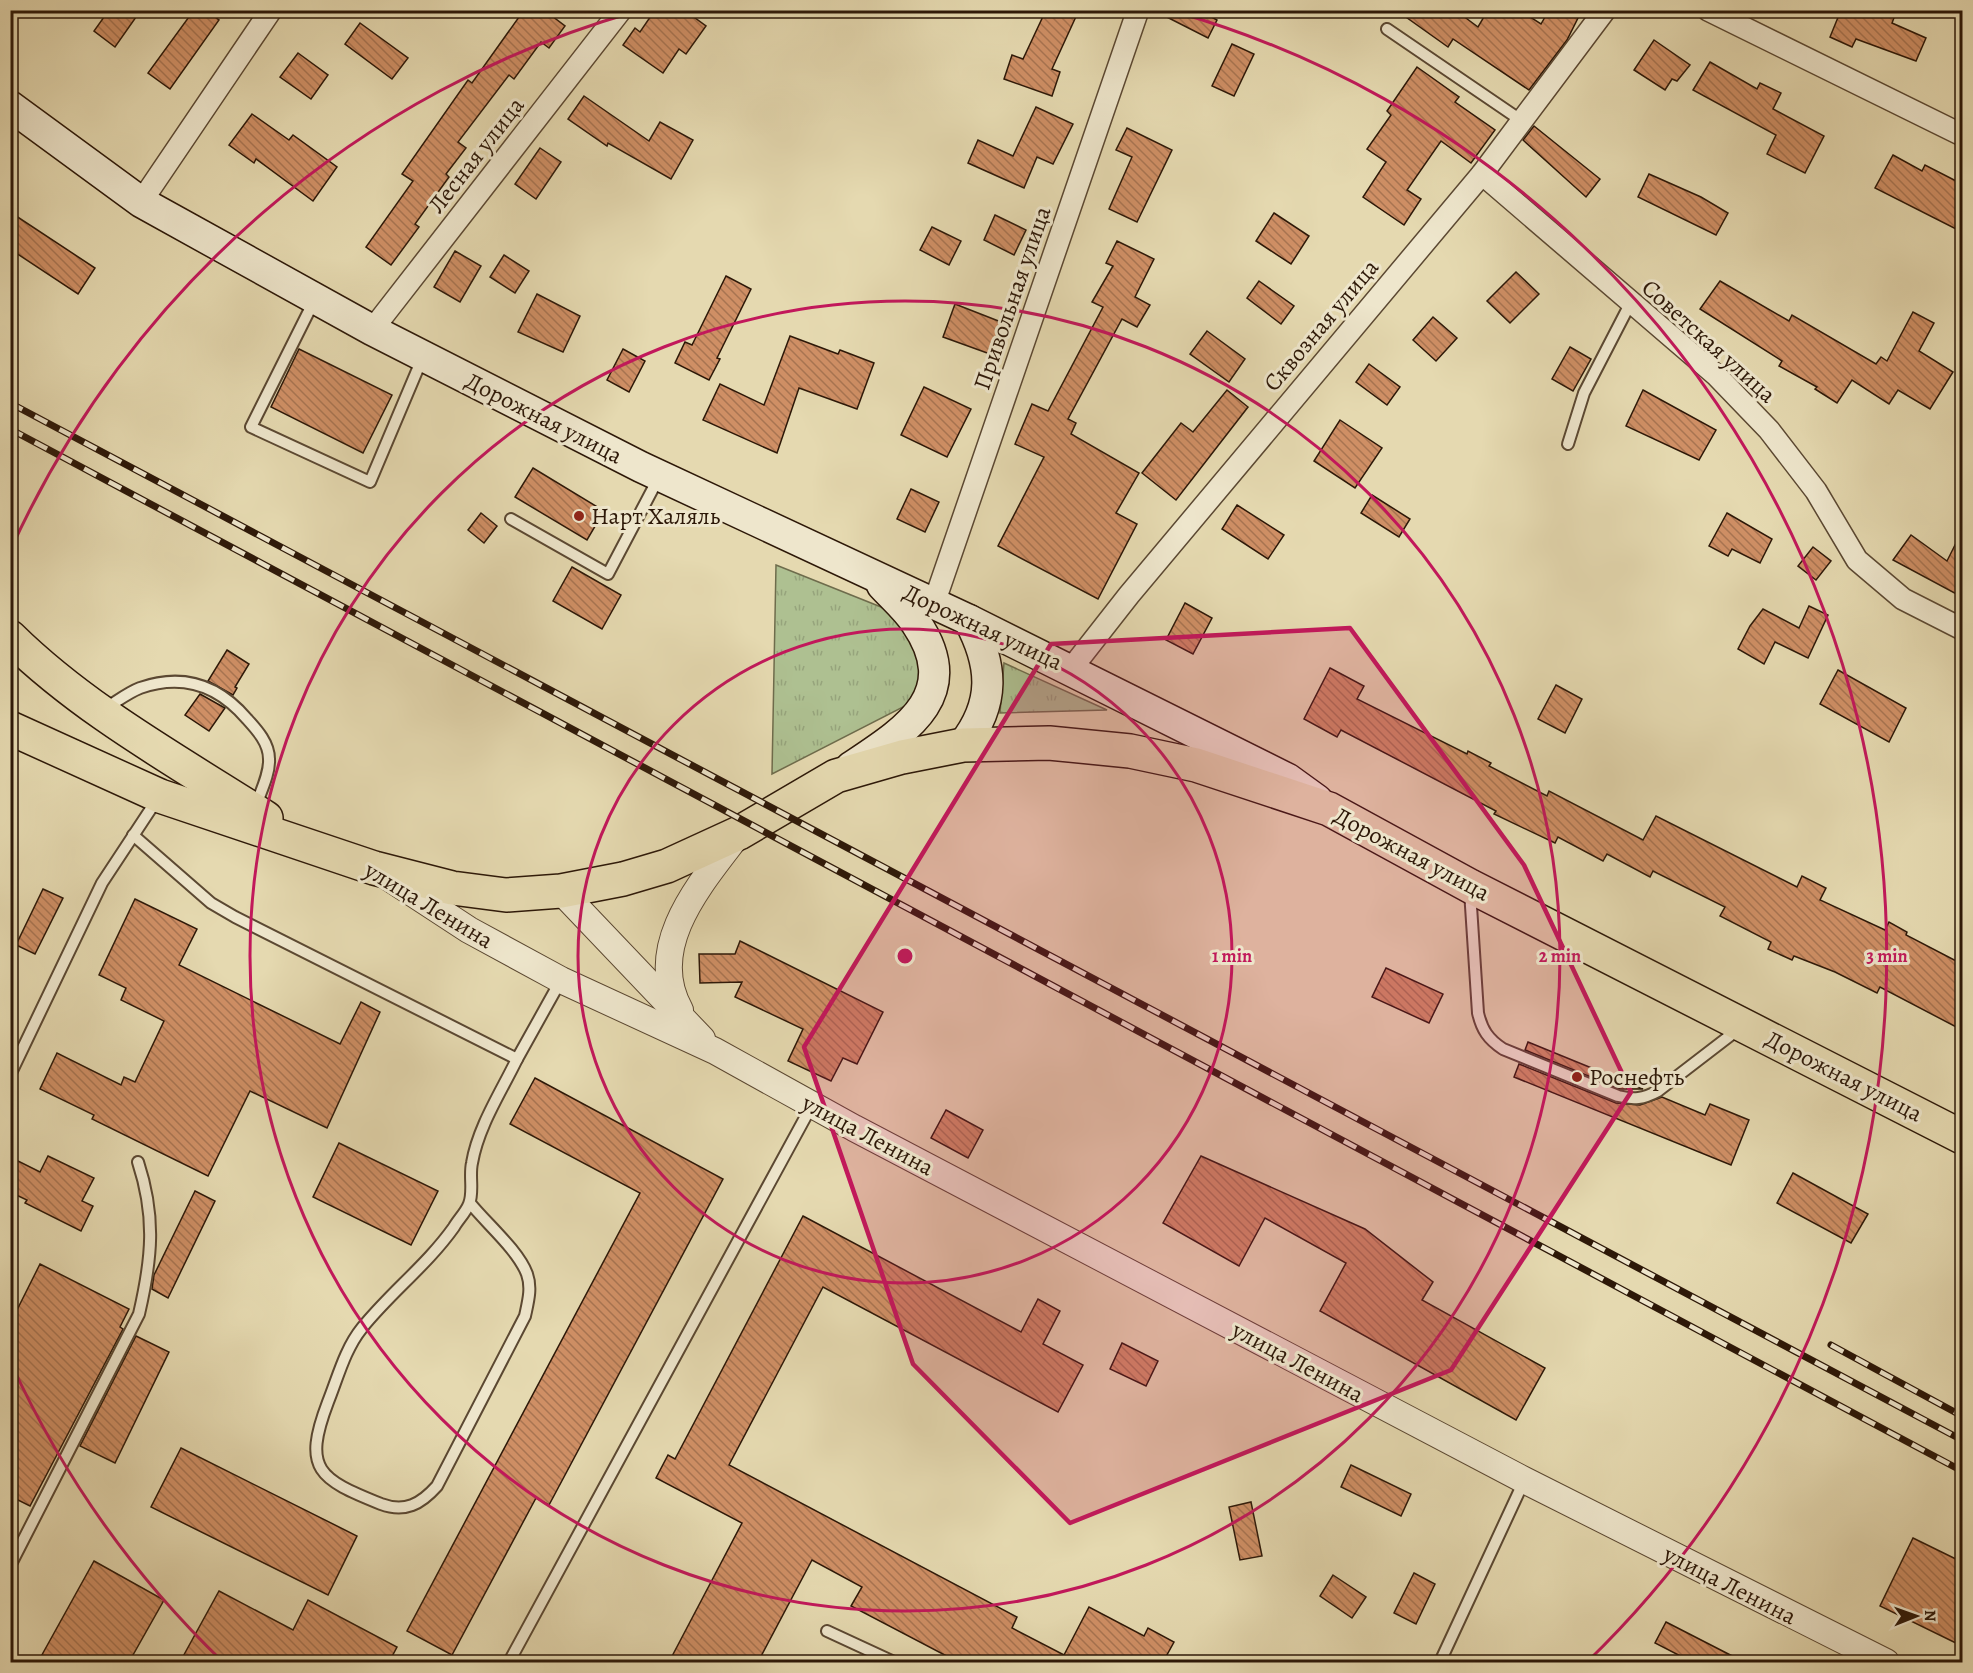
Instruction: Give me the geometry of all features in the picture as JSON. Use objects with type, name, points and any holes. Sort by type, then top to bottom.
[{"type":"main road","name":"Дорожная улица","points":[[10,106],[141,202],[372,330],[660,476],[1071,669],[1288,779],[1329,810],[1470,886],[1962,1137]]},
{"type":"main road","points":[[374,868],[452,888],[506,895],[561,891],[623,879],[668,866],[739,833],[900,735],[922,713],[934,682],[931,653],[916,623],[874,576]]},
{"type":"main road","points":[[963,745],[976,729],[986,702],[988,673],[982,645],[969,620]]},
{"type":"main road","name":"улица Ленина","points":[[10,637],[27,654],[101,711],[303,842]]},
{"type":"main road","points":[[1071,669],[1196,765]]},
{"type":"main road","name":"улица Ленина","points":[[10,728],[160,796],[303,842],[374,868]]},
{"type":"main road","points":[[836,776],[902,757],[963,745],[1049,743],[1130,751],[1196,765],[1329,810]]},
{"type":"street","points":[[141,202],[271,10]]},
{"type":"street","name":"Лесная улица","points":[[372,330],[621,10]]},
{"type":"street","name":"Привольная улица","points":[[933,603],[1138,10]]},
{"type":"street","name":"Сквозная улица","points":[[1071,669],[1128,595],[1482,174],[1605,10]]},
{"type":"street","points":[[1708,10],[1962,135]]},
{"type":"street","name":"Советская улица","points":[[1482,174],[1630,304],[1716,375],[1769,430],[1816,491],[1857,560],[1903,599],[1962,629]]},
{"type":"street","name":"улица Ленина","points":[[688,1026],[672,996],[669,981],[670,947],[691,900],[739,833]]},
{"type":"street","name":"улица Ленина","points":[[374,868],[469,930],[561,980],[715,1051],[1524,1480],[1886,1662]]},
{"type":"street","name":"улица Ленина","points":[[561,891],[688,1026],[715,1051]]},
{"type":"lane","points":[[1387,29],[1522,122]]},
{"type":"lane","points":[[315,298],[251,427],[370,482],[423,356]]},
{"type":"lane","points":[[1568,444],[1584,393],[1630,304]]},
{"type":"lane","points":[[511,519],[608,573],[660,476]]},
{"type":"lane","points":[[101,711],[139,688],[168,682],[211,688],[225,695],[252,724],[266,745],[268,765],[254,811]]},
{"type":"lane","points":[[10,1075],[102,883],[160,796]]},
{"type":"lane","points":[[133,835],[212,903],[235,917],[517,1059]]},
{"type":"lane","points":[[1470,886],[1478,1014],[1482,1028],[1491,1040],[1503,1048],[1618,1096],[1632,1099],[1645,1098],[1658,1091],[1745,1025]]},
{"type":"lane","points":[[470,1203],[515,1255],[527,1274],[530,1296],[525,1316],[437,1486],[423,1502],[404,1508],[384,1505],[338,1485],[322,1472],[314,1453],[317,1432],[351,1342],[435,1253],[470,1203],[472,1164],[479,1138],[517,1059],[561,980]]},
{"type":"lane","points":[[509,1662],[812,1104]]},
{"type":"lane","points":[[11,1565],[139,1314],[145,1288],[152,1223],[149,1194],[138,1162]]},
{"type":"lane","points":[[1440,1662],[1524,1480]]},
{"type":"lane","points":[[827,1631],[894,1662]]},
{"type":"highlighted area","points":[[1350,628],[1524,865],[1631,1092],[1451,1370],[1070,1523],[913,1364],[804,1047],[1051,644]]},
{"type":"green space","points":[[776,565],[881,607],[904,622],[918,647],[921,681],[907,705],[772,774]]},
{"type":"green space","points":[[1004,663],[1107,710],[1000,713]]},
{"type":"building","points":[[109,10],[141,10],[115,47],[94,31]]},
{"type":"building","points":[[194,10],[206,10],[219,20],[170,89],[148,73]]},
{"type":"building","points":[[524,10],[544,10],[565,26],[549,48],[541,42],[514,79],[509,75],[458,142],[466,148],[446,174],[449,177],[415,224],[419,227],[391,265],[366,247],[413,181],[402,174],[468,80],[472,83]]},
{"type":"building","points":[[655,10],[684,10],[706,26],[686,54],[679,49],[663,73],[623,45],[635,28],[640,32]]},
{"type":"building","points":[[1046,10],[1079,10],[1052,69],[1060,72],[1052,96],[1004,79],[1012,55],[1023,59]]},
{"type":"building","points":[[1153,10],[1199,10],[1217,20],[1208,38]]},
{"type":"building","points":[[1396,10],[1455,10],[1478,27],[1488,10],[1519,10],[1541,24],[1549,10],[1582,10],[1567,40],[1529,90],[1453,39],[1448,47]]},
{"type":"building","points":[[1841,10],[1897,10],[1892,23],[1926,38],[1916,61],[1856,39],[1852,47],[1830,37]]},
{"type":"building","points":[[360,23],[408,58],[392,79],[345,44]]},
{"type":"building","points":[[1654,40],[1690,65],[1677,81],[1672,79],[1665,90],[1634,70]]},
{"type":"building","points":[[1232,44],[1254,54],[1234,96],[1212,86]]},
{"type":"building","points":[[298,53],[328,75],[311,99],[280,77]]},
{"type":"building","points":[[1710,62],[1757,89],[1760,83],[1781,93],[1773,109],[1824,136],[1805,173],[1767,154],[1776,135],[1693,90]]},
{"type":"building","points":[[1417,67],[1459,97],[1455,102],[1495,130],[1471,163],[1441,141],[1407,190],[1421,199],[1404,225],[1363,197],[1386,162],[1367,149],[1391,115],[1387,111]]},
{"type":"building","points":[[584,96],[649,141],[660,122],[693,140],[671,179],[608,143],[607,146],[568,119]]},
{"type":"building","points":[[1036,107],[1073,124],[1053,164],[1037,157],[1024,188],[968,163],[978,140],[1013,156]]},
{"type":"building","points":[[252,114],[289,140],[293,135],[337,167],[313,201],[256,159],[254,163],[229,145]]},
{"type":"building","points":[[1534,126],[1600,179],[1586,197],[1523,140]]},
{"type":"building","points":[[1127,128],[1172,150],[1137,222],[1109,209],[1132,157],[1116,150]]},
{"type":"building","points":[[540,148],[561,162],[536,199],[515,184]]},
{"type":"building","points":[[1893,155],[1922,171],[1925,165],[1962,184],[1962,232],[1875,188]]},
{"type":"building","points":[[1649,174],[1701,197],[1728,213],[1716,235],[1638,197]]},
{"type":"building","points":[[10,212],[95,268],[78,294],[10,249]]},
{"type":"building","points":[[1274,213],[1309,236],[1291,264],[1256,241]]},
{"type":"building","points":[[995,215],[1026,230],[1014,255],[984,240]]},
{"type":"building","points":[[932,227],[961,241],[949,265],[920,250]]},
{"type":"building","points":[[1117,241],[1154,259],[1135,297],[1150,305],[1137,327],[1122,319],[1068,419],[1076,423],[1071,434],[1139,473],[1116,513],[1137,524],[1098,599],[998,546],[1044,457],[1015,444],[1032,404],[1048,411],[1103,307],[1092,302],[1113,266],[1106,263]]},
{"type":"building","points":[[455,251],[481,266],[460,302],[434,287]]},
{"type":"building","points":[[504,255],[529,271],[515,293],[490,277]]},
{"type":"building","points":[[1516,272],[1539,294],[1510,323],[1487,301]]},
{"type":"building","points":[[726,276],[751,289],[717,358],[720,359],[709,380],[675,363],[685,342],[692,345]]},
{"type":"building","points":[[1259,281],[1294,306],[1281,324],[1247,298]]},
{"type":"building","points":[[1720,281],[1789,321],[1792,315],[1876,364],[1881,357],[1887,361],[1913,312],[1934,323],[1919,351],[1953,372],[1930,409],[1898,390],[1889,404],[1852,380],[1837,403],[1815,389],[1817,387],[1779,366],[1782,361],[1700,309]]},
{"type":"building","points":[[537,294],[580,316],[563,352],[518,332]]},
{"type":"building","points":[[955,304],[1001,322],[990,354],[943,337]]},
{"type":"building","points":[[1433,317],[1457,338],[1436,361],[1413,340]]},
{"type":"building","points":[[1207,331],[1245,359],[1229,382],[1190,354]]},
{"type":"building","points":[[790,336],[838,354],[840,350],[874,363],[857,409],[799,388],[777,453],[703,420],[720,384],[764,405]]},
{"type":"building","points":[[1570,347],[1591,359],[1573,391],[1552,379]]},
{"type":"building","points":[[299,349],[392,395],[363,453],[271,407]]},
{"type":"building","points":[[623,349],[645,361],[629,392],[607,380]]},
{"type":"building","points":[[1369,364],[1400,387],[1387,405],[1356,382]]},
{"type":"building","points":[[924,387],[971,409],[947,457],[901,435]]},
{"type":"building","points":[[1227,390],[1248,407],[1176,500],[1142,473],[1181,423],[1193,432]]},
{"type":"building","points":[[1643,390],[1716,430],[1699,460],[1626,426]]},
{"type":"building","points":[[1340,420],[1382,448],[1355,488],[1314,461]]},
{"type":"building","points":[[533,468],[604,511],[587,540],[515,497]]},
{"type":"building","points":[[911,489],[939,502],[925,532],[897,519]]},
{"type":"building","points":[[1372,495],[1410,519],[1399,537],[1361,513]]},
{"type":"building","points":[[1237,505],[1284,535],[1268,559],[1222,529]]},
{"type":"building","points":[[481,513],[497,526],[484,543],[468,530]]},
{"type":"building","points":[[1727,513],[1772,539],[1760,563],[1732,549],[1728,556],[1709,546]]},
{"type":"building","points":[[1962,531],[1962,597],[1893,560],[1911,535],[1947,561]]},
{"type":"building","points":[[1813,547],[1831,561],[1816,580],[1798,566]]},
{"type":"building","points":[[572,567],[621,595],[602,629],[553,601]]},
{"type":"building","points":[[1185,603],[1212,618],[1193,654],[1166,640]]},
{"type":"building","points":[[1809,606],[1828,615],[1808,658],[1775,642],[1764,664],[1738,649],[1750,626],[1763,609],[1799,628]]},
{"type":"building","points":[[227,650],[249,664],[235,687],[237,688],[233,695],[208,681]]},
{"type":"building","points":[[1330,668],[1364,686],[1357,699],[1467,754],[1468,751],[1491,763],[1489,766],[1547,796],[1549,791],[1643,840],[1656,816],[1797,887],[1802,876],[1826,888],[1820,900],[1885,930],[1889,922],[1907,932],[1906,935],[1962,964],[1962,1030],[1880,987],[1877,993],[1835,972],[1794,956],[1792,960],[1768,949],[1771,942],[1720,916],[1725,907],[1653,871],[1650,877],[1607,854],[1603,861],[1558,837],[1555,843],[1494,814],[1496,811],[1341,730],[1337,737],[1304,719]]},
{"type":"building","points":[[1838,670],[1906,708],[1889,742],[1820,704]]},
{"type":"building","points":[[1556,685],[1582,699],[1565,733],[1538,719]]},
{"type":"building","points":[[200,694],[225,708],[209,731],[185,715]]},
{"type":"building","points":[[43,889],[63,898],[35,954],[16,945]]},
{"type":"building","points":[[135,899],[197,929],[179,965],[340,1044],[361,1002],[380,1012],[327,1128],[250,1091],[208,1176],[92,1119],[94,1115],[40,1089],[57,1053],[121,1085],[124,1077],[135,1082],[164,1021],[121,1000],[126,988],[99,975]]},
{"type":"building","points":[[740,941],[883,1012],[857,1064],[843,1058],[831,1081],[788,1061],[803,1029],[735,997],[742,982],[700,983],[699,954],[735,954]]},
{"type":"building","points":[[1386,968],[1443,994],[1429,1023],[1372,997]]},
{"type":"building","points":[[1528,1042],[1643,1089],[1620,1089],[1525,1050]]},
{"type":"building","points":[[1519,1064],[1616,1103],[1640,1105],[1662,1097],[1705,1115],[1710,1104],[1749,1120],[1731,1165],[1514,1077]]},
{"type":"building","points":[[535,1078],[723,1179],[549,1505],[536,1498],[452,1655],[407,1631],[640,1193],[510,1124]]},
{"type":"building","points":[[946,1110],[983,1130],[968,1158],[931,1138]]},
{"type":"building","points":[[339,1143],[438,1191],[411,1245],[313,1197]]},
{"type":"building","points":[[48,1156],[94,1178],[82,1201],[93,1206],[81,1231],[25,1203],[27,1200],[10,1192],[10,1157],[40,1172]]},
{"type":"building","points":[[1201,1156],[1365,1229],[1433,1282],[1422,1300],[1545,1368],[1516,1420],[1320,1311],[1346,1263],[1265,1218],[1239,1266],[1163,1223]]},
{"type":"building","points":[[1793,1173],[1868,1214],[1851,1243],[1777,1203]]},
{"type":"building","points":[[195,1191],[215,1201],[168,1298],[152,1289],[154,1275]]},
{"type":"building","points":[[803,1216],[1021,1332],[1038,1299],[1060,1311],[1043,1344],[1083,1365],[1058,1412],[823,1287],[729,1465],[1017,1617],[1012,1628],[1064,1655],[1089,1607],[1144,1636],[1148,1628],[1174,1642],[1163,1662],[958,1662],[851,1606],[862,1587],[812,1560],[758,1662],[669,1662],[742,1523],[656,1478],[668,1455],[675,1459]]},
{"type":"building","points":[[40,1264],[129,1309],[120,1327],[123,1329],[30,1506],[10,1496],[10,1324]]},
{"type":"building","points":[[136,1336],[169,1352],[115,1463],[80,1446]]},
{"type":"building","points":[[1122,1343],[1158,1361],[1146,1386],[1110,1369]]},
{"type":"building","points":[[181,1448],[357,1536],[328,1595],[151,1507]]},
{"type":"building","points":[[1351,1465],[1411,1494],[1401,1516],[1341,1487]]},
{"type":"building","points":[[1251,1502],[1262,1556],[1240,1560],[1229,1507]]},
{"type":"building","points":[[1913,1538],[1962,1562],[1962,1646],[1880,1606]]},
{"type":"building","points":[[94,1561],[164,1600],[129,1662],[38,1662]]},
{"type":"building","points":[[1414,1573],[1435,1584],[1416,1624],[1394,1613]]},
{"type":"building","points":[[1333,1575],[1366,1597],[1352,1618],[1320,1596]]},
{"type":"building","points":[[219,1591],[293,1630],[308,1600],[397,1647],[389,1662],[180,1662]]},
{"type":"building","points":[[1666,1622],[1744,1662],[1692,1662],[1655,1643]]},
{"type":"railway","points":[[10,403],[1962,1440]]},
{"type":"railway","points":[[10,429],[1962,1471]]},
{"type":"railway","points":[[1831,1345],[1962,1416]]},
{"type":"place","name":"Нарт Халяль","points":[[579,516]]},
{"type":"place","name":"Роснефть","points":[[1577,1077]]}]
